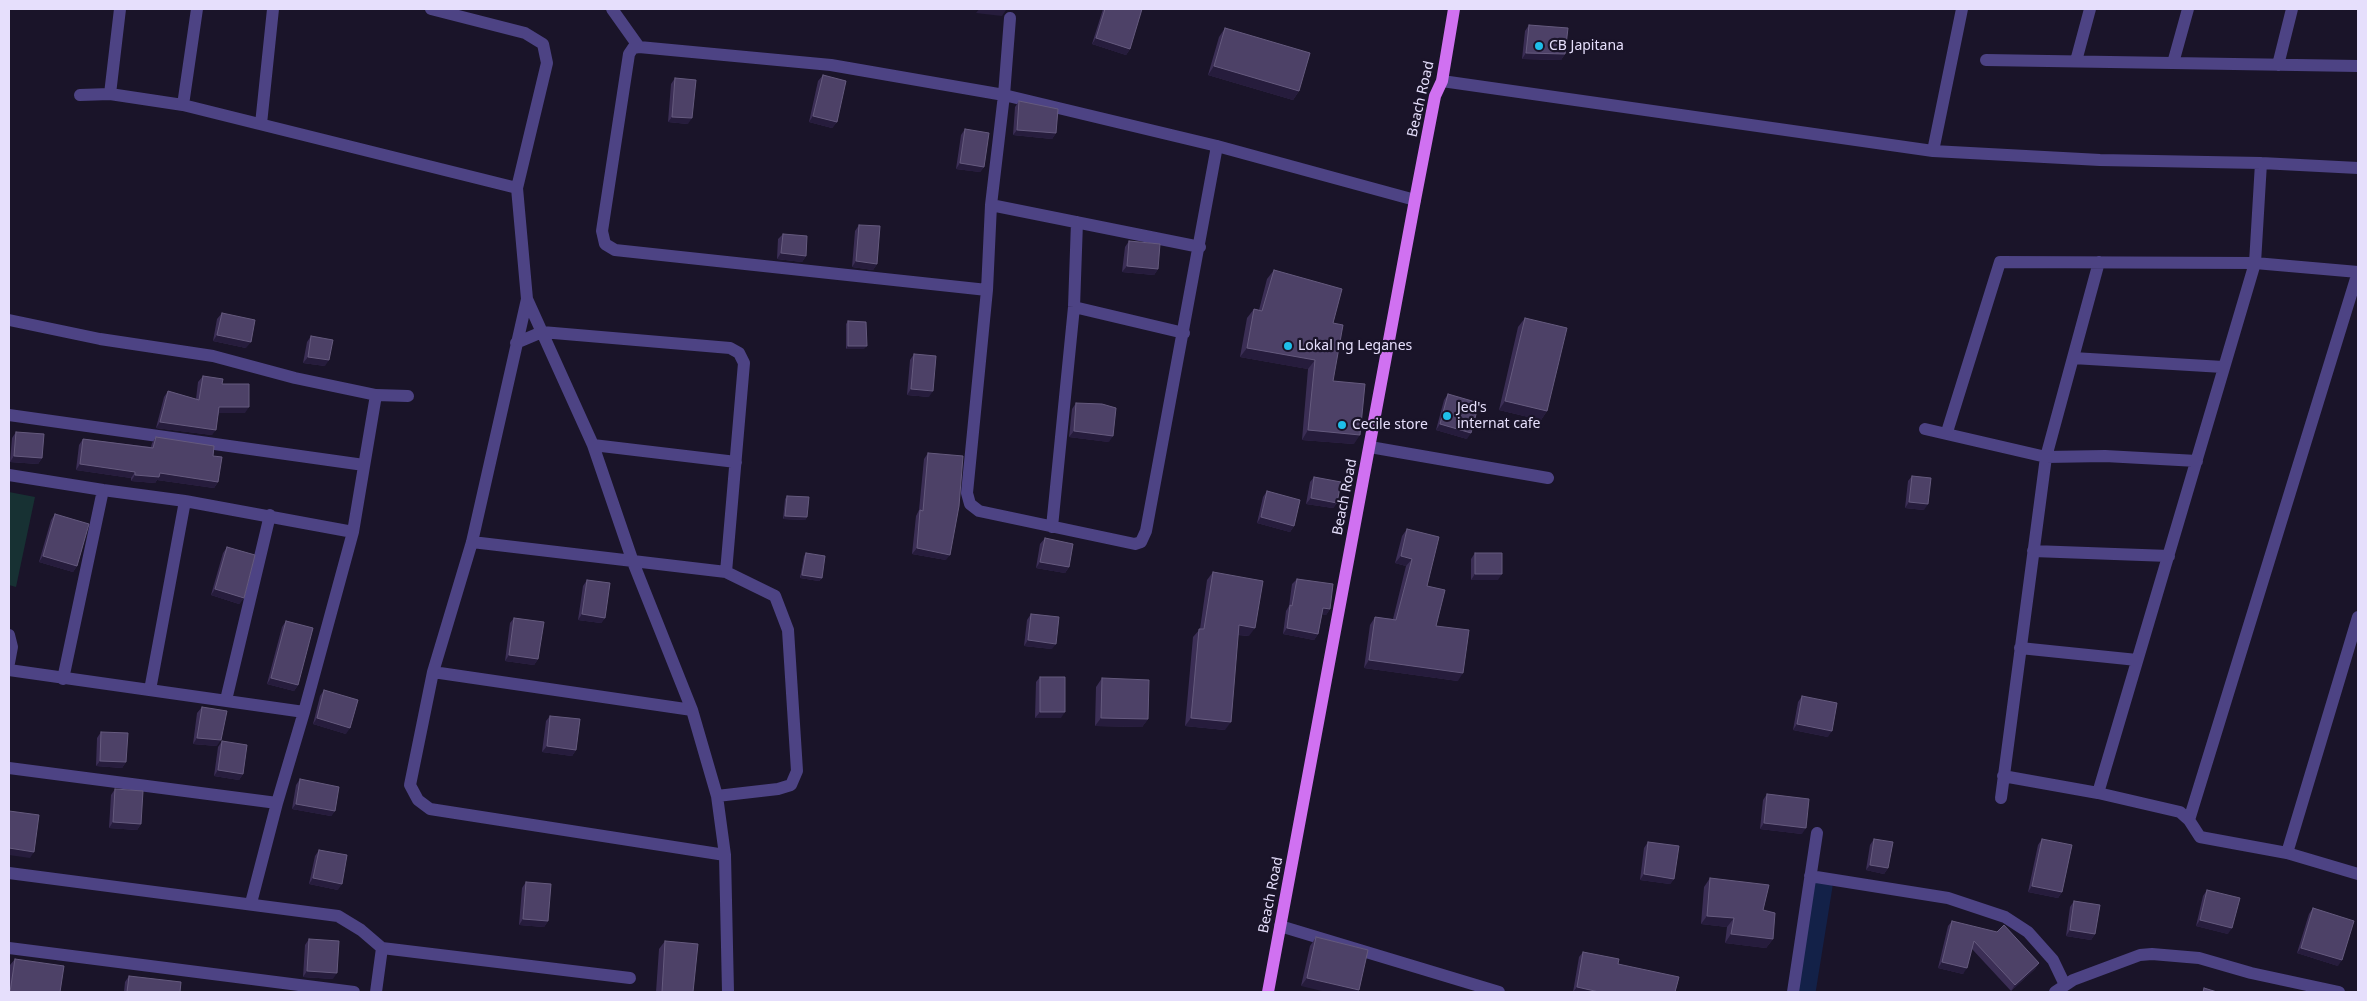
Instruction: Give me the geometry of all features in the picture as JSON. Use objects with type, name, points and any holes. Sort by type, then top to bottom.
[{"type":"main road","name":"Beach Road","points":[[1268,992],[1416,200],[1436,96],[1442,81],[1454,9]]},
{"type":"street","points":[[110,94],[120,9]]},
{"type":"street","points":[[183,105],[197,9]]},
{"type":"street","points":[[261,124],[273,9]]},
{"type":"street","points":[[431,9],[525,33],[543,44],[547,63],[517,188],[527,299],[472,542],[433,672],[410,785],[418,800],[430,809],[725,856]]},
{"type":"street","points":[[612,9],[639,46]]},
{"type":"street","points":[[1933,151],[1962,9]]},
{"type":"street","points":[[2076,61],[2090,9]]},
{"type":"street","points":[[2173,63],[2188,9]]},
{"type":"street","points":[[2278,65],[2292,9]]},
{"type":"street","points":[[1010,18],[1004,95],[991,205],[987,290],[967,493],[970,504],[979,511],[1135,544],[1141,542],[1146,531],[1200,247],[1217,146]]},
{"type":"street","points":[[987,290],[615,250],[605,244],[602,231],[629,54],[633,48],[639,46],[830,65],[1004,95],[1217,146],[1416,200]]},
{"type":"street","points":[[1986,60],[2358,66]]},
{"type":"street","points":[[1442,81],[1933,151],[2100,160],[2262,162],[2358,168]]},
{"type":"street","points":[[80,95],[110,94],[183,105],[517,188]]},
{"type":"street","points":[[2098,794],[2255,263],[2262,162]]},
{"type":"street","points":[[991,205],[1200,247]]},
{"type":"street","points":[[1052,527],[1074,307],[1077,222]]},
{"type":"street","points":[[1947,432],[2000,262],[2255,263],[2358,272],[2189,820]]},
{"type":"street","points":[[2001,798],[2046,457],[2099,262]]},
{"type":"street","points":[[527,299],[593,445],[633,562],[692,710],[717,796],[725,856],[728,992]]},
{"type":"street","points":[[1074,307],[1184,333]]},
{"type":"street","points":[[9,320],[100,340],[212,356],[295,378],[376,395],[408,396]]},
{"type":"street","points":[[516,343],[542,332],[730,348],[739,353],[744,363],[726,572]]},
{"type":"street","points":[[2073,358],[2223,367]]},
{"type":"street","points":[[251,903],[277,802],[304,712],[353,532],[376,395]]},
{"type":"street","points":[[9,414],[364,465]]},
{"type":"street","points":[[1925,429],[1947,432],[2046,457],[2105,456],[2197,461]]},
{"type":"street","points":[[593,445],[736,462]]},
{"type":"street","points":[[1370,447],[1548,478]]},
{"type":"street","points":[[9,475],[185,501],[353,532]]},
{"type":"street","points":[[63,679],[103,490]]},
{"type":"street","points":[[150,690],[185,501]]},
{"type":"street","points":[[226,700],[270,516]]},
{"type":"street","points":[[472,542],[726,572],[776,596],[788,630],[797,771],[791,785],[778,789],[717,796]]},
{"type":"street","points":[[2033,551],[2168,556]]},
{"type":"street","points":[[2287,853],[2358,617]]},
{"type":"street","points":[[9,635],[12,647],[9,663]]},
{"type":"street","points":[[2020,648],[2137,660]]},
{"type":"street","points":[[9,670],[304,712]]},
{"type":"street","points":[[433,672],[692,710]]},
{"type":"street","points":[[9,768],[277,802]]},
{"type":"street","points":[[2003,776],[2180,812],[2189,820],[2200,836],[2287,853],[2358,874]]},
{"type":"street","points":[[1793,992],[1817,833]]},
{"type":"street","points":[[9,872],[338,916],[361,930],[382,948],[630,978]]},
{"type":"street","points":[[1810,876],[1948,898],[2005,917],[2028,932],[2053,960],[2060,989],[2073,980],[2140,955],[2152,954],[2199,958],[2251,974],[2339,992]]},
{"type":"street","points":[[1280,926],[1499,992]]},
{"type":"street","points":[[9,948],[354,992]]},
{"type":"street","points":[[376,992],[382,948]]},
{"type":"green space","points":[[9,492],[35,497],[16,587],[9,585]]},
{"type":"building","points":[[1105,9],[1142,9],[1130,49],[1096,38]]},
{"type":"building","points":[[1529,25],[1568,28],[1565,54],[1526,53]]},
{"type":"building","points":[[1225,28],[1310,53],[1299,91],[1214,66]]},
{"type":"building","points":[[823,75],[846,81],[837,122],[813,116]]},
{"type":"building","points":[[675,78],[696,80],[692,118],[672,117]]},
{"type":"building","points":[[1019,101],[1058,109],[1056,133],[1017,130]]},
{"type":"building","points":[[965,129],[989,133],[984,167],[960,163]]},
{"type":"building","points":[[859,225],[880,226],[877,264],[856,261]]},
{"type":"building","points":[[783,234],[807,236],[806,256],[781,253]]},
{"type":"building","points":[[1129,241],[1160,244],[1158,269],[1127,266]]},
{"type":"building","points":[[1274,270],[1342,289],[1333,323],[1343,325],[1333,381],[1365,384],[1360,435],[1308,430],[1315,360],[1247,348],[1254,309],[1262,311]]},
{"type":"building","points":[[222,313],[255,320],[251,342],[217,335]]},
{"type":"building","points":[[1525,318],[1567,328],[1547,411],[1505,401]]},
{"type":"building","points":[[848,321],[866,322],[867,346],[848,346]]},
{"type":"building","points":[[311,336],[333,340],[329,360],[308,357]]},
{"type":"building","points":[[914,354],[936,356],[933,391],[911,389]]},
{"type":"building","points":[[203,376],[223,379],[222,384],[249,384],[249,407],[219,407],[216,430],[160,422],[168,391],[199,400]]},
{"type":"building","points":[[1448,394],[1479,403],[1471,433],[1440,424]]},
{"type":"building","points":[[1076,403],[1102,404],[1116,408],[1113,436],[1074,431]]},
{"type":"building","points":[[16,432],[44,434],[42,458],[14,456]]},
{"type":"building","points":[[156,437],[214,446],[213,456],[222,457],[218,482],[160,473],[159,477],[135,475],[135,472],[80,464],[83,439],[153,448]]},
{"type":"building","points":[[928,453],[963,456],[959,506],[950,555],[917,548],[920,510],[923,511]]},
{"type":"building","points":[[1912,476],[1931,478],[1928,504],[1909,502]]},
{"type":"building","points":[[1314,477],[1341,482],[1337,503],[1311,498]]},
{"type":"building","points":[[1267,491],[1300,500],[1294,526],[1261,517]]},
{"type":"building","points":[[787,496],[809,497],[807,517],[785,516]]},
{"type":"building","points":[[55,514],[89,524],[77,566],[43,556]]},
{"type":"building","points":[[1407,529],[1439,537],[1427,586],[1445,590],[1436,626],[1469,630],[1463,673],[1369,660],[1375,617],[1396,620],[1412,559],[1401,556]]},
{"type":"building","points":[[1045,538],[1073,544],[1069,567],[1040,562]]},
{"type":"building","points":[[227,547],[255,555],[244,598],[215,589]]},
{"type":"building","points":[[806,553],[825,556],[822,578],[802,575]]},
{"type":"building","points":[[1475,553],[1502,553],[1502,574],[1475,574]]},
{"type":"building","points":[[1213,572],[1263,581],[1255,628],[1239,625],[1231,722],[1191,718],[1199,629],[1204,629]]},
{"type":"building","points":[[1297,579],[1333,584],[1330,609],[1323,608],[1318,634],[1287,628],[1290,605],[1292,606]]},
{"type":"building","points":[[587,580],[610,583],[605,618],[582,614]]},
{"type":"building","points":[[1031,614],[1059,617],[1056,644],[1028,640]]},
{"type":"building","points":[[514,618],[544,622],[538,659],[509,655]]},
{"type":"building","points":[[286,621],[313,628],[298,685],[271,678]]},
{"type":"building","points":[[1040,677],[1065,677],[1065,712],[1040,712]]},
{"type":"building","points":[[1102,678],[1149,680],[1148,719],[1101,718]]},
{"type":"building","points":[[324,690],[358,700],[350,728],[317,718]]},
{"type":"building","points":[[1802,696],[1837,703],[1832,731],[1797,724]]},
{"type":"building","points":[[202,707],[227,711],[221,740],[197,738]]},
{"type":"building","points":[[550,716],[580,719],[576,750],[547,746]]},
{"type":"building","points":[[101,732],[128,733],[126,762],[100,761]]},
{"type":"building","points":[[222,741],[247,745],[243,774],[218,770]]},
{"type":"building","points":[[300,779],[339,787],[335,811],[296,804]]},
{"type":"building","points":[[115,789],[143,791],[141,824],[113,822]]},
{"type":"building","points":[[1767,794],[1809,799],[1806,828],[1764,823]]},
{"type":"building","points":[[9,811],[39,815],[34,852],[9,848]]},
{"type":"building","points":[[1874,839],[1893,842],[1888,868],[1870,865]]},
{"type":"building","points":[[2042,839],[2072,845],[2062,892],[2032,886]]},
{"type":"building","points":[[1648,842],[1679,846],[1674,879],[1644,874]]},
{"type":"building","points":[[319,850],[347,855],[342,884],[313,878]]},
{"type":"building","points":[[1710,878],[1769,885],[1763,910],[1775,913],[1773,939],[1731,934],[1734,918],[1707,916]]},
{"type":"building","points":[[526,882],[551,884],[548,921],[523,919]]},
{"type":"building","points":[[2207,890],[2240,898],[2232,928],[2200,920]]},
{"type":"building","points":[[2074,901],[2100,905],[2095,934],[2070,930]]},
{"type":"building","points":[[2313,908],[2354,921],[2342,960],[2301,948]]},
{"type":"building","points":[[1952,921],[1997,932],[2004,925],[2039,963],[2015,985],[1974,941],[1967,968],[1942,962]]},
{"type":"building","points":[[1316,937],[1368,950],[1359,990],[1307,978]]},
{"type":"building","points":[[309,939],[339,941],[337,973],[307,971]]},
{"type":"building","points":[[665,941],[698,944],[693,992],[662,992]]},
{"type":"building","points":[[1583,952],[1619,959],[1618,964],[1679,977],[1675,992],[1599,992],[1577,987]]},
{"type":"building","points":[[15,959],[64,966],[60,992],[10,992]]},
{"type":"building","points":[[129,976],[181,982],[180,992],[127,992]]},
{"type":"building","points":[[2204,988],[2217,992],[2203,992]]},
{"type":"waterway","points":[[1805,992],[1822,886]]},
{"type":"place","name":"CB Japitana","points":[[1539,46]]},
{"type":"place","name":"Lokal ng Leganes","points":[[1288,346]]},
{"type":"place","name":"Jed's internat cafe","points":[[1447,416]]},
{"type":"place","name":"Cecile store","points":[[1342,425]]}]
